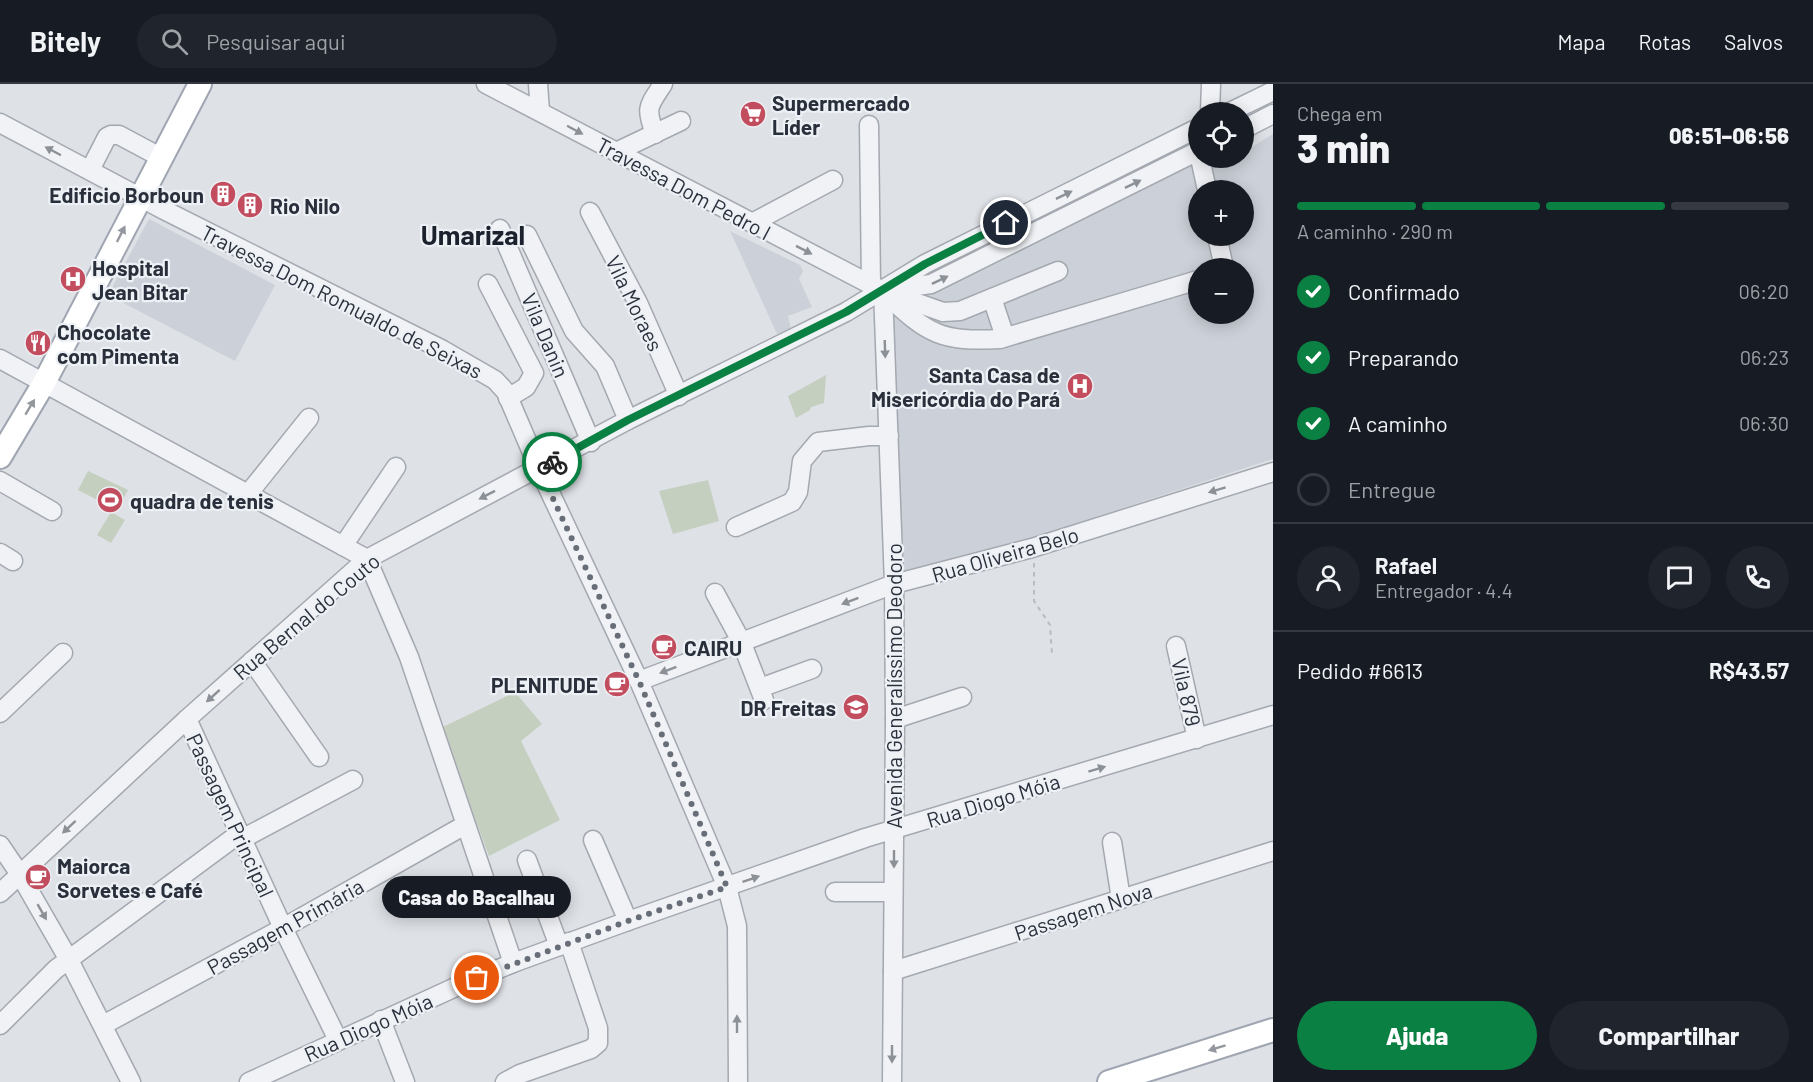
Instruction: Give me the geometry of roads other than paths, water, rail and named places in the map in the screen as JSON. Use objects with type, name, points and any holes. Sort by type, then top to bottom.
[{"type":"main road","points":[[0,457],[44,383],[200,84]]},
{"type":"main road","points":[[1109,1082],[1273,1030]]},
{"type":"street","name":"Travessa Dom Pedro I","points":[[486,84],[877,288]]},
{"type":"street","points":[[538,84],[540,111]]},
{"type":"street","points":[[655,134],[648,116],[649,105],[663,84]]},
{"type":"street","points":[[1210,102],[1211,84]]},
{"type":"street","points":[[1250,102],[1273,91]]},
{"type":"street","points":[[1254,124],[1273,114]]},
{"type":"street","points":[[616,152],[681,121]]},
{"type":"street","name":"Travessa Dom Romualdo de Seixas","points":[[0,123],[443,350],[495,380],[506,392],[539,469],[639,681],[727,887],[737,926],[738,1082]]},
{"type":"street","name":"Avenida Generalíssimo Deodoro","points":[[869,125],[877,288],[889,436],[894,584],[892,1082]]},
{"type":"street","name":"Rua Bernal do Couto","points":[[0,893],[187,719],[367,560],[591,442],[628,420],[846,312],[877,288],[1188,133]]},
{"type":"street","points":[[90,170],[107,137],[111,135],[119,135],[162,158]]},
{"type":"street","name":"Rua Bernal do Couto","points":[[877,288],[931,284],[1188,156]]},
{"type":"street","points":[[752,223],[833,180]]},
{"type":"street","name":"Vila Moraes","points":[[590,212],[638,303],[679,396]]},
{"type":"street","name":"Vila Danin","points":[[500,229],[591,442]]},
{"type":"street","points":[[527,235],[574,331],[605,366],[628,420]]},
{"type":"street","points":[[877,288],[942,312],[951,313],[1058,271]]},
{"type":"street","points":[[877,288],[910,318],[941,335],[973,340],[1005,338],[1188,283]]},
{"type":"street","points":[[488,284],[534,373],[526,387],[508,398]]},
{"type":"street","points":[[992,298],[1005,338]]},
{"type":"street","points":[[941,335],[951,313]]},
{"type":"street","points":[[0,359],[367,560],[409,657],[513,963]]},
{"type":"street","points":[[248,494],[309,418]]},
{"type":"street","points":[[736,527],[792,502],[798,492],[802,461],[818,442],[889,436]]},
{"type":"street","points":[[343,546],[396,467]]},
{"type":"street","name":"Rua Oliveira Belo","points":[[639,681],[894,584],[1032,548],[1273,472]]},
{"type":"street","points":[[0,481],[52,511]]},
{"type":"street","points":[[715,593],[741,642],[762,694],[812,669]]},
{"type":"street","name":"Vila 879","points":[[1176,646],[1197,739]]},
{"type":"street","points":[[0,713],[63,653]]},
{"type":"street","points":[[252,661],[319,757]]},
{"type":"street","points":[[895,719],[962,697]]},
{"type":"street","name":"Rua Diogo Móia","points":[[260,1079],[381,1020],[513,963],[628,921],[865,838],[1273,715]]},
{"type":"street","name":"Passagem Principal","points":[[187,719],[283,928],[338,1040]]},
{"type":"street","points":[[0,1025],[46,978],[241,836],[353,780]]},
{"type":"street","name":"Passagem Primária","points":[[103,1025],[283,928],[465,825]]},
{"type":"street","points":[[593,840],[628,921]]},
{"type":"street","points":[[1112,842],[1120,899]]},
{"type":"street","points":[[0,845],[19,873],[69,960],[131,1082]]},
{"type":"street","name":"Passagem Nova","points":[[892,971],[1273,851]]},
{"type":"street","points":[[505,1082],[520,1074],[591,1049],[598,1042],[598,1028],[527,860]]},
{"type":"street","points":[[835,892],[894,892]]},
{"type":"street","points":[[381,1020],[405,1082]]},
{"type":"place","name":"Supermercado Líder","points":[[753,114]]},
{"type":"place","name":"Edificio Borboun","points":[[223,194]]},
{"type":"place","name":"Rio Nilo","points":[[250,205]]},
{"type":"place","name":"Hospital Jean Bitar","points":[[73,279]]},
{"type":"place","name":"Chocolate com Pimenta","points":[[38,343]]},
{"type":"place","name":"Santa Casa de Misericórdia do Pará","points":[[1080,386]]},
{"type":"place","name":"quadra de tenis","points":[[110,500]]},
{"type":"place","name":"CAIRU","points":[[664,647]]},
{"type":"place","name":"PLENITUDE","points":[[617,684]]},
{"type":"place","name":"DR Freitas","points":[[856,707]]},
{"type":"place","name":"Maiorca Sorvetes e Café","points":[[38,877]]},
{"type":"place","name":"Casa do Bacalhau","points":[[477,978]]},
{"type":"district","name":"Umarizal","points":[[473,234]]}]
